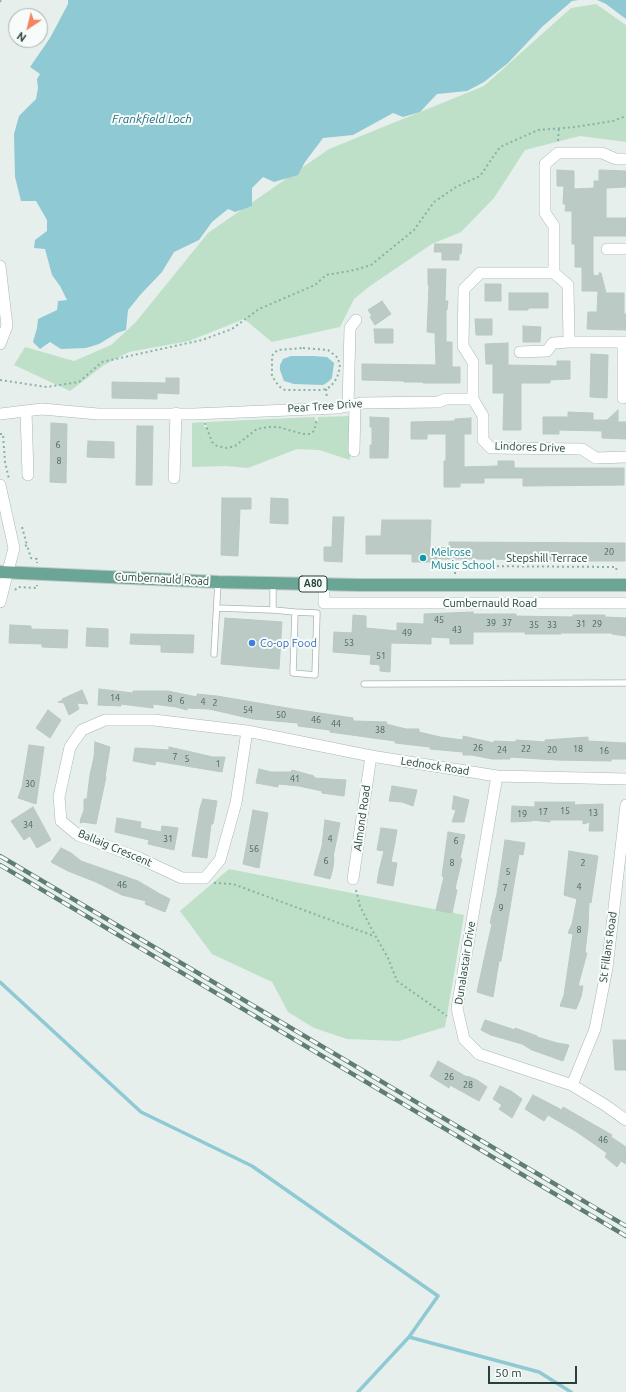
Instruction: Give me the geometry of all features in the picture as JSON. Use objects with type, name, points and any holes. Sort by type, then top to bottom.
[{"type":"main road","name":"Cumbernauld Road","points":[[4,572],[218,582],[455,585],[622,585]]},
{"type":"street","points":[[554,273],[554,226],[545,213],[546,164],[558,153],[602,153],[616,159],[626,159]]},
{"type":"street","points":[[607,249],[626,249]]},
{"type":"street","points":[[0,266],[7,326],[0,344]]},
{"type":"street","points":[[473,399],[473,362],[463,346],[464,289],[480,273],[554,273],[568,285],[568,342]]},
{"type":"street","points":[[354,451],[351,405],[350,328],[356,320]]},
{"type":"street","points":[[520,352],[547,351],[553,343],[624,342],[623,398]]},
{"type":"street","name":"Pear Tree Drive","points":[[0,414],[42,409],[98,414],[204,413],[337,408],[362,403],[438,402],[446,399],[473,399]]},
{"type":"street","name":"Lindores Drive","points":[[473,399],[483,416],[483,440],[491,448],[582,449],[596,458],[626,457]]},
{"type":"street","points":[[26,411],[28,475]]},
{"type":"street","points":[[174,478],[176,413]]},
{"type":"street","points":[[0,485],[14,548],[4,572],[0,602]]},
{"type":"street","name":"Cumbernauld Road","points":[[324,584],[324,603],[626,603]]},
{"type":"street","name":"Ballaig Crescent","points":[[205,878],[182,878],[139,858],[78,835],[61,821],[59,797],[70,747],[82,730],[105,720],[154,720],[247,731]]},
{"type":"street","points":[[205,878],[220,860],[236,803],[247,731]]},
{"type":"street","name":"Lednock Road","points":[[247,731],[371,756],[497,776],[626,780]]},
{"type":"street","name":"Almond Road","points":[[353,879],[371,756]]},
{"type":"street","name":"Dunalastair Drive","points":[[497,776],[457,1008],[464,1039],[479,1054],[572,1085],[626,1120]]},
{"type":"street","name":"St Fillans Road","points":[[572,1085],[594,1029],[607,968],[626,805]]},
{"type":"lane","points":[[214,654],[218,582]]},
{"type":"lane","points":[[273,583],[274,610]]},
{"type":"lane","points":[[217,608],[317,613],[315,675],[293,673],[295,612]]},
{"type":"lane","points":[[364,684],[626,683]]},
{"type":"path","points":[[0,380],[47,387],[79,382],[102,362],[202,340],[232,329],[259,309],[315,285],[326,275],[371,266],[414,230],[434,202],[456,187],[480,176],[500,147],[538,130],[575,127],[613,121],[626,116]]},
{"type":"path","points":[[303,348],[328,350],[334,354],[338,358],[340,367],[337,378],[331,386],[320,390],[285,390],[280,387],[272,375],[272,356],[274,353],[278,350],[303,348]]},
{"type":"path","points":[[204,413],[205,427],[212,442],[218,446],[227,448],[235,446],[258,429],[268,427],[278,427],[303,434],[310,434],[314,431],[317,422],[317,408]]},
{"type":"path","name":"Stepshill Terrace","points":[[455,585],[455,566],[616,567],[622,585]]},
{"type":"path","points":[[205,878],[215,884],[233,884],[375,937]]},
{"type":"path","points":[[353,879],[360,906],[375,937],[388,958],[397,981],[462,1028]]},
{"type":"green space","points":[[596,4],[626,25],[626,142],[580,136],[525,150],[494,198],[461,232],[432,244],[370,286],[354,299],[340,327],[272,342],[244,319],[189,341],[129,352],[104,365],[70,391],[14,365],[25,347],[74,361],[111,345],[135,323],[208,233],[329,149],[484,86],[571,8]]},
{"type":"green space","points":[[351,416],[350,460],[319,450],[297,449],[248,468],[226,466],[192,467],[192,423],[204,422],[205,427],[207,426],[206,422],[315,417],[316,422],[318,421],[318,417]]},
{"type":"green space","points":[[229,869],[464,915],[445,1027],[399,1041],[347,1039],[314,1028],[288,1012],[272,982],[212,954],[180,911]]},
{"type":"water","name":"Frankfield Loch","points":[[68,0],[579,0],[572,1],[543,26],[508,63],[484,82],[467,91],[437,94],[420,112],[403,117],[393,113],[353,135],[323,138],[305,162],[298,175],[274,182],[263,177],[252,188],[252,206],[235,212],[228,209],[212,222],[199,240],[174,252],[162,272],[128,310],[126,330],[117,333],[99,344],[86,348],[61,349],[50,342],[40,349],[33,342],[38,319],[57,310],[58,301],[67,300],[60,286],[52,275],[45,249],[34,248],[35,240],[47,231],[47,220],[36,201],[21,201],[15,177],[14,134],[19,116],[36,99],[38,88],[37,79],[40,74],[30,67],[43,48],[48,48],[48,41],[68,4]]},
{"type":"water","points":[[597,0],[626,0],[626,19],[606,4]]},
{"type":"water","points":[[291,356],[327,357],[334,363],[332,378],[323,385],[294,384],[284,381],[280,370],[280,365],[283,359]]},
{"type":"building","points":[[557,170],[574,171],[574,189],[594,188],[594,181],[599,181],[599,170],[626,171],[626,187],[606,188],[606,218],[626,218],[626,236],[593,236],[593,275],[599,276],[599,273],[601,273],[606,293],[624,293],[626,330],[587,329],[588,312],[597,312],[598,291],[582,291],[582,267],[575,267],[575,244],[572,244],[572,211],[565,211],[566,204],[563,204],[564,186],[557,186]]},
{"type":"building","points":[[435,244],[462,244],[461,254],[459,253],[459,260],[442,260],[442,252],[434,252]]},
{"type":"building","points":[[428,269],[446,269],[445,301],[448,301],[446,310],[446,342],[452,342],[452,367],[460,367],[460,383],[362,380],[362,364],[436,365],[435,333],[427,332],[429,285]]},
{"type":"building","points":[[485,284],[501,284],[501,301],[485,301]]},
{"type":"building","points":[[509,293],[548,293],[548,308],[509,310]]},
{"type":"building","points":[[382,301],[391,314],[375,325],[368,310]]},
{"type":"building","points":[[475,319],[492,319],[492,335],[476,335]]},
{"type":"building","points":[[523,326],[541,327],[540,342],[523,342]]},
{"type":"building","points":[[374,329],[393,329],[393,343],[375,343]]},
{"type":"building","points":[[508,343],[508,365],[557,366],[557,361],[570,361],[570,379],[550,380],[550,383],[521,383],[521,430],[503,430],[504,393],[493,393],[493,364],[486,364],[485,344]]},
{"type":"building","points":[[591,354],[608,355],[607,398],[590,397]]},
{"type":"building","points":[[166,378],[179,378],[179,394],[157,393],[157,399],[112,398],[112,382],[166,383]]},
{"type":"building","points":[[618,410],[618,422],[626,422],[626,439],[602,438],[602,431],[559,430],[559,434],[543,434],[543,417],[568,417],[568,412],[593,413],[593,420],[607,420]]},
{"type":"building","points":[[370,417],[389,418],[388,458],[370,458],[372,427],[370,427]]},
{"type":"building","points":[[471,418],[471,434],[464,434],[464,467],[498,466],[498,461],[514,461],[514,468],[624,468],[624,485],[523,486],[523,478],[484,478],[484,483],[460,483],[460,487],[444,487],[446,434],[427,434],[427,439],[411,439],[411,422],[455,421],[455,419]]},
{"type":"building","points":[[51,423],[67,424],[66,483],[50,482]]},
{"type":"building","points":[[137,426],[153,426],[152,485],[136,485]]},
{"type":"building","points":[[88,441],[114,442],[114,458],[87,457]]},
{"type":"building","points":[[222,498],[251,498],[251,509],[240,509],[238,556],[221,555]]},
{"type":"building","points":[[271,498],[288,499],[288,524],[270,523]]},
{"type":"building","points":[[333,517],[344,517],[342,562],[324,561],[324,547],[332,547]]},
{"type":"building","points":[[382,520],[431,520],[430,547],[449,548],[449,542],[625,543],[625,561],[434,559],[434,562],[412,562],[412,554],[366,554],[366,536],[381,536]]},
{"type":"building","points":[[473,612],[473,614],[516,614],[516,616],[573,617],[573,615],[605,615],[605,617],[626,618],[626,636],[612,633],[525,634],[525,632],[473,632],[473,644],[450,644],[450,638],[431,637],[431,644],[391,643],[390,672],[380,671],[380,665],[370,664],[371,655],[333,652],[334,632],[352,633],[353,615],[366,616],[366,628],[397,631],[397,623],[424,624],[424,614]]},
{"type":"building","name":"Co-op Food","points":[[225,618],[282,622],[279,669],[221,664]]},
{"type":"building","points":[[10,625],[31,626],[31,629],[68,630],[67,648],[42,647],[42,644],[9,643]]},
{"type":"building","points":[[87,628],[108,629],[108,647],[86,646]]},
{"type":"building","points":[[131,634],[194,635],[193,653],[161,652],[161,645],[130,644]]},
{"type":"building","points":[[99,689],[133,693],[133,691],[168,691],[197,697],[197,694],[217,696],[353,718],[353,721],[387,722],[386,724],[406,729],[419,729],[419,732],[463,740],[463,736],[494,743],[494,741],[516,742],[516,740],[545,742],[545,740],[588,737],[588,741],[626,743],[626,759],[611,759],[611,761],[510,757],[510,759],[492,759],[472,755],[463,755],[463,752],[430,749],[430,747],[395,743],[395,741],[330,732],[330,730],[298,726],[298,723],[253,719],[209,709],[187,708],[187,710],[153,704],[153,708],[121,704],[121,706],[98,705]]},
{"type":"building","points":[[82,690],[88,704],[77,703],[79,709],[69,715],[64,703],[58,702]]},
{"type":"building","points":[[48,710],[61,720],[50,738],[36,728]]},
{"type":"building","points":[[95,742],[110,747],[106,777],[96,824],[80,823],[84,810],[84,799],[87,799]]},
{"type":"building","points":[[29,745],[44,747],[36,804],[18,798],[22,787]]},
{"type":"building","points":[[169,747],[213,757],[225,757],[222,772],[156,761],[155,765],[133,761],[135,748],[169,750]]},
{"type":"building","points":[[259,769],[271,772],[291,772],[292,770],[314,776],[314,778],[346,780],[344,796],[322,793],[322,791],[299,786],[278,784],[278,787],[256,783]]},
{"type":"building","points":[[392,786],[417,790],[413,806],[402,802],[389,801]]},
{"type":"building","points":[[454,796],[469,800],[464,822],[452,822],[456,810],[452,809]]},
{"type":"building","points":[[203,799],[217,801],[213,824],[211,824],[207,858],[192,856],[200,808]]},
{"type":"building","points":[[535,802],[575,802],[574,805],[603,804],[603,831],[589,831],[590,822],[583,824],[583,820],[550,820],[550,822],[532,820],[511,822],[512,806],[535,807]]},
{"type":"building","points":[[33,807],[51,840],[37,848],[30,836],[24,840],[11,821]]},
{"type":"building","points":[[253,810],[268,813],[259,868],[243,864]]},
{"type":"building","points":[[117,818],[141,822],[140,828],[161,832],[162,826],[178,828],[174,850],[148,844],[149,840],[115,832]]},
{"type":"building","points":[[325,820],[340,823],[330,879],[314,875],[322,846]]},
{"type":"building","points":[[381,828],[397,830],[391,862],[397,863],[393,886],[377,883],[384,851],[377,850]]},
{"type":"building","points":[[448,832],[465,835],[452,913],[436,910],[444,877],[442,876]]},
{"type":"building","points":[[505,840],[525,843],[523,855],[519,854],[501,961],[499,961],[493,997],[477,992],[492,924],[490,923],[497,894]]},
{"type":"building","points":[[61,848],[71,853],[81,861],[138,881],[170,899],[165,912],[145,904],[146,901],[122,895],[51,862]]},
{"type":"building","points":[[569,851],[598,856],[591,903],[589,902],[585,953],[587,953],[578,986],[583,986],[581,997],[576,1009],[560,1006],[564,995],[573,934],[568,933],[572,924],[577,899],[564,895]]},
{"type":"building","points":[[485,1020],[515,1030],[515,1028],[557,1043],[569,1045],[563,1061],[532,1050],[522,1044],[491,1035],[481,1030]]},
{"type":"building","points":[[613,1040],[626,1040],[626,1070],[615,1070]]},
{"type":"building","points":[[438,1061],[467,1077],[477,1080],[487,1087],[479,1101],[450,1085],[449,1088],[430,1076]]},
{"type":"building","points":[[500,1086],[511,1091],[522,1099],[512,1118],[499,1109],[502,1105],[493,1099]]},
{"type":"building","points":[[533,1095],[562,1110],[563,1107],[612,1135],[611,1137],[626,1147],[626,1164],[621,1161],[617,1167],[605,1157],[607,1153],[577,1132],[548,1115],[544,1121],[525,1109]]},
{"type":"waterway","points":[[0,982],[141,1112],[252,1166],[438,1296],[409,1337]]},
{"type":"waterway","points":[[358,1392],[409,1337],[539,1372],[571,1392]]},
{"type":"railway","points":[[0,856],[626,1226]]},
{"type":"railway","points":[[0,865],[626,1236]]},
{"type":"place","name":"Melrose Music School","points":[[423,558]]},
{"type":"place","name":"Co-op Food","points":[[252,643]]}]
